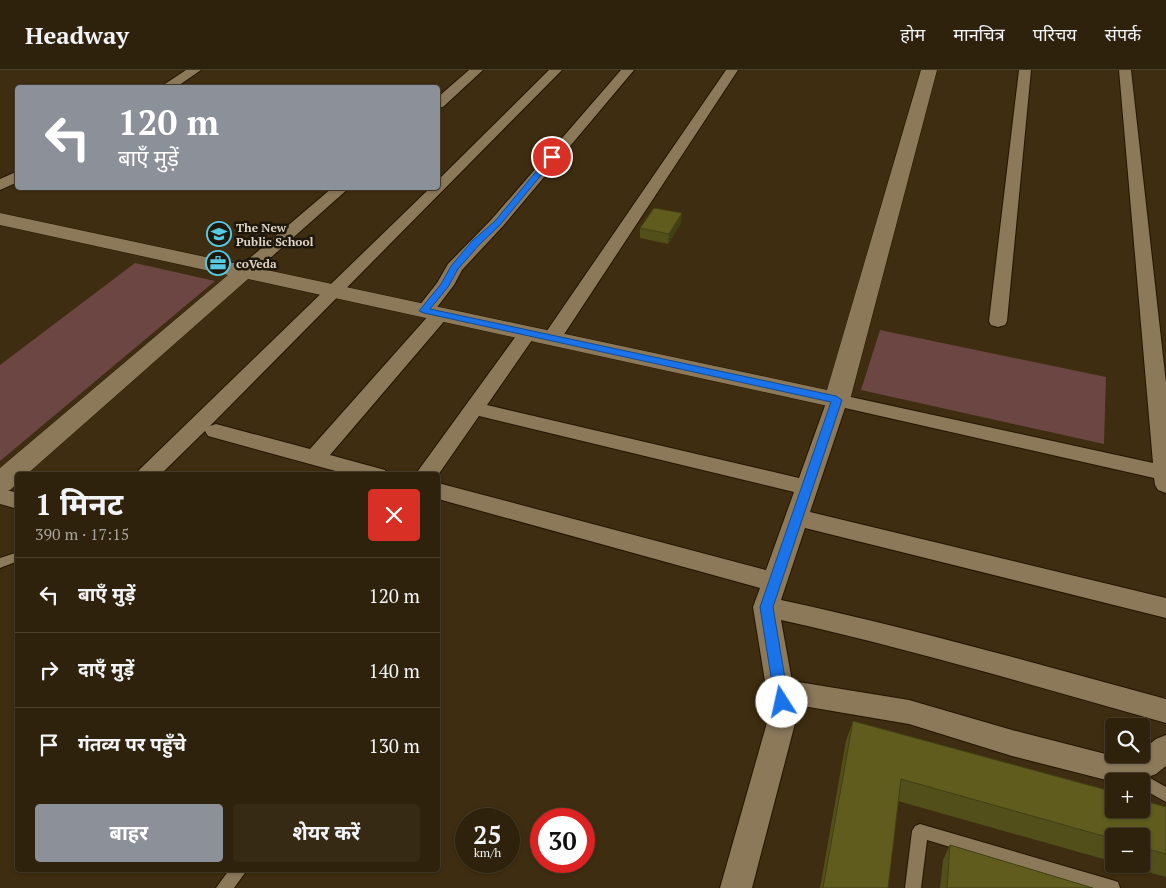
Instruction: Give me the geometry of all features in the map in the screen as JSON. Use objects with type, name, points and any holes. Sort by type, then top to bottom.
[{"type":"street","points":[[171,85],[195,70]]},
{"type":"street","points":[[440,102],[477,70]]},
{"type":"street","points":[[440,187],[556,70]]},
{"type":"street","points":[[315,458],[432,312],[454,268],[476,243],[498,223],[527,186],[628,70]]},
{"type":"street","points":[[552,338],[732,70]]},
{"type":"street","points":[[736,888],[784,712],[770,594],[836,400],[929,70]]},
{"type":"street","points":[[998,321],[1025,70]]},
{"type":"street","points":[[0,219],[836,400],[1166,477],[1125,70]]},
{"type":"street","points":[[0,185],[15,177]]},
{"type":"street","points":[[0,483],[339,190]]},
{"type":"street","points":[[150,472],[336,292],[437,190]]},
{"type":"street","points":[[428,472],[528,333]]},
{"type":"street","points":[[474,408],[806,487]]},
{"type":"street","points":[[216,431],[367,472]]},
{"type":"street","points":[[440,492],[770,594],[859,627],[1166,711]]},
{"type":"street","points":[[0,496],[15,500]]},
{"type":"street","points":[[796,517],[1166,608]]},
{"type":"street","points":[[780,691],[909,712],[1012,743],[1125,772],[1146,765],[1166,748]]},
{"type":"lane","points":[[0,563],[15,557]]},
{"type":"lane","points":[[1125,772],[1166,794]]},
{"type":"lane","points":[[913,888],[920,831],[1112,888]]},
{"type":"lane","points":[[224,888],[237,872]]},
{"type":"shaded area","points":[[135,263],[215,281],[0,461],[0,365]]},
{"type":"shaded area","points":[[880,330],[1106,377],[1104,444],[861,390]]},
{"type":"building","points":[[654,208],[682,213],[669,234],[640,228]]},
{"type":"building","points":[[853,721],[1105,790],[1105,818],[1150,818],[1150,803],[1166,807],[1166,854],[1150,850],[1150,828],[1105,828],[1105,836],[901,779],[888,888],[823,888]]},
{"type":"building","points":[[950,845],[1093,888],[947,888]]},
{"type":"place","name":"The New Public School","points":[[219,234]]},
{"type":"place","name":"coVeda","points":[[218,263]]},
{"type":"route","points":[[552,157],[498,223],[476,243],[454,268],[445,285],[424,311],[836,400],[766,607],[782,702]]}]
